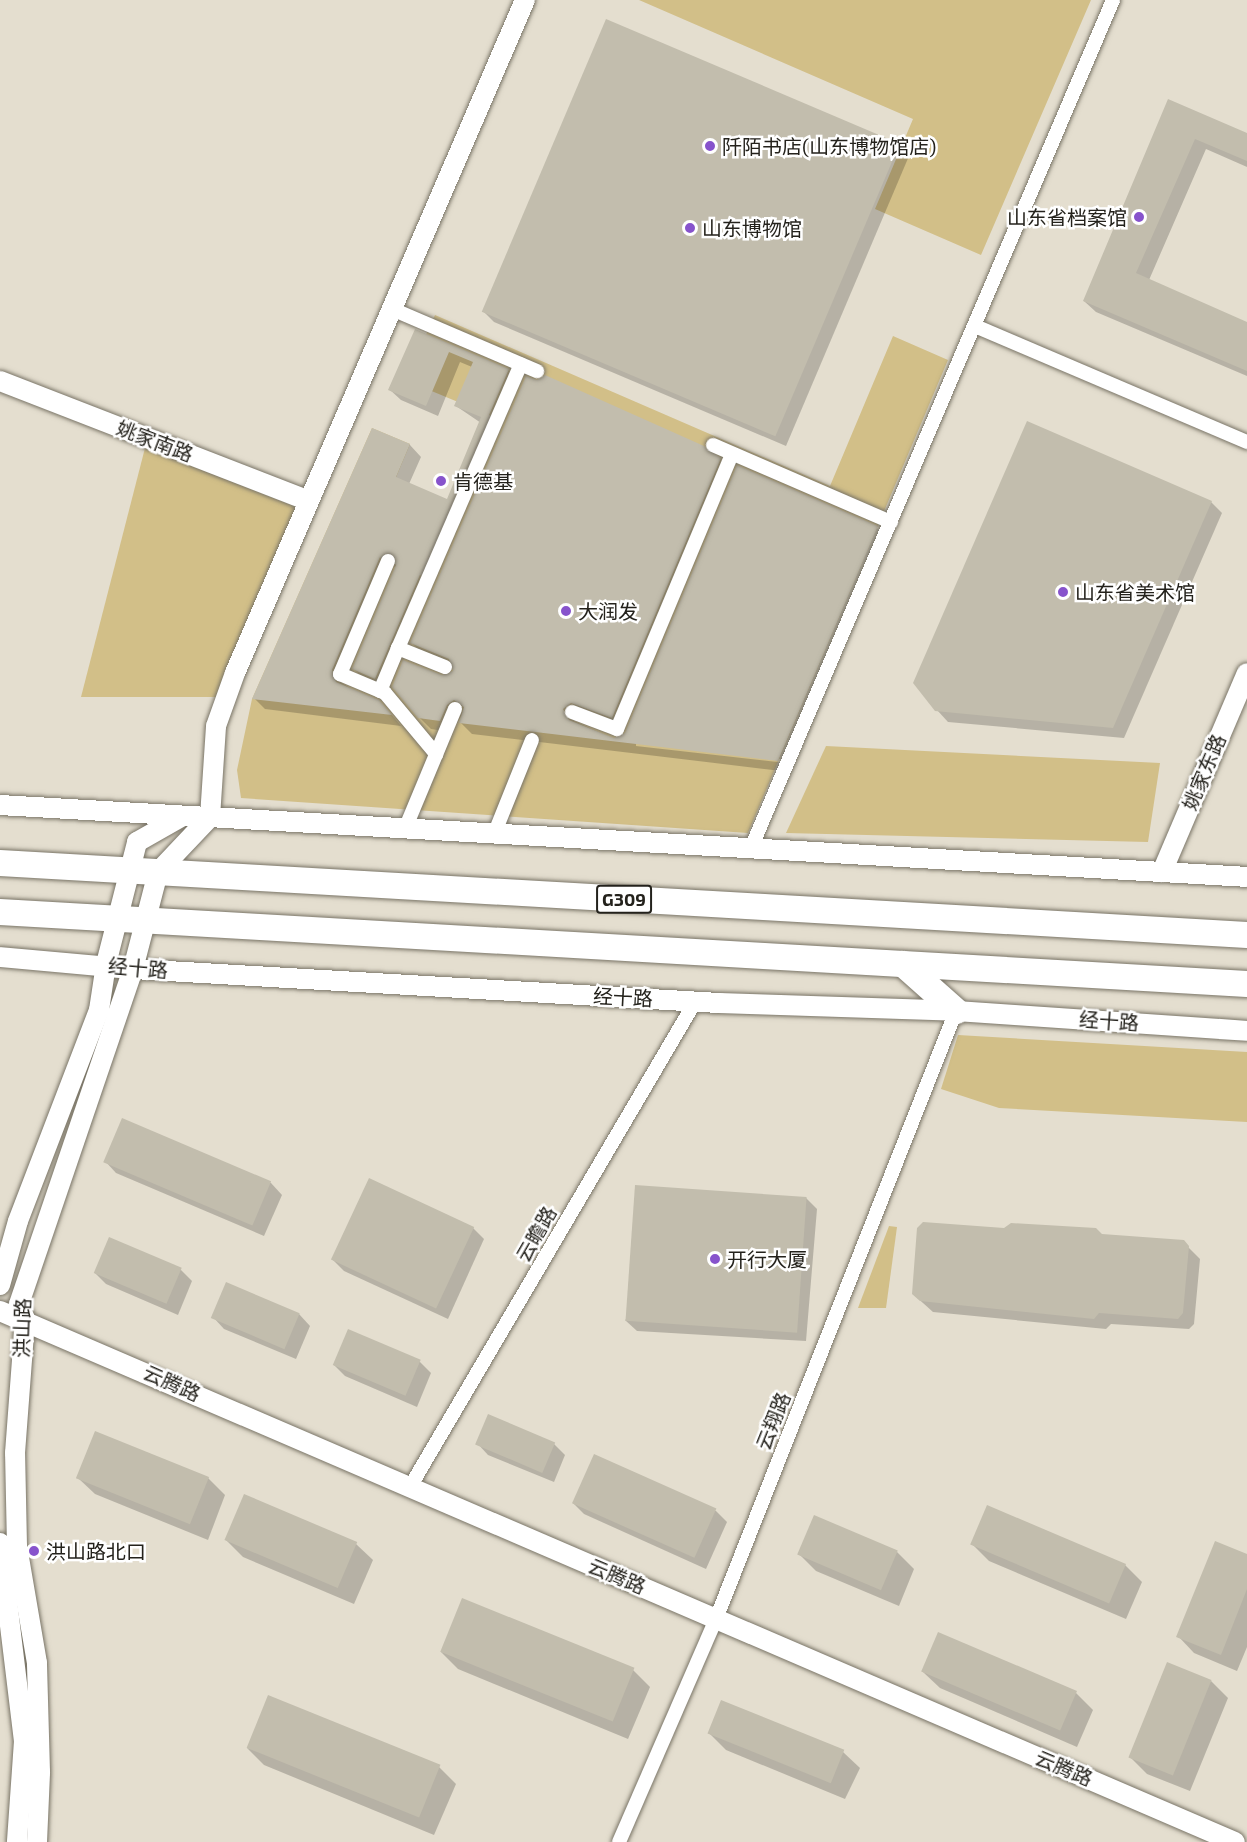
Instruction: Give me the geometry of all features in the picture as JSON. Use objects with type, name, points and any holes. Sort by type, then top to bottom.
[{"type":"highway","name":"G309","points":[[0,863],[1247,935]]},
{"type":"highway","points":[[0,912],[1247,984]]},
{"type":"highway","points":[[903,964],[956,1011]]},
{"type":"main road","points":[[210,818],[216,726],[309,501],[525,0]]},
{"type":"main road","name":"姚家南路","points":[[0,381],[309,501]]},
{"type":"main road","name":"姚家东路","points":[[1162,872],[1247,673]]},
{"type":"main road","points":[[0,805],[1247,877]]},
{"type":"main road","name":"洪山路","points":[[0,1285],[18,1221],[99,1010],[106,964],[137,842],[183,816]]},
{"type":"main road","name":"洪山路","points":[[37,1842],[40,1772],[37,1663],[16,1534],[15,1453],[25,1319],[19,1304],[134,969],[158,872],[210,818]]},
{"type":"main road","name":"经十路","points":[[0,957],[106,964],[134,969],[695,1002],[956,1011],[1247,1031]]},
{"type":"main road","name":"云腾路","points":[[0,1311],[25,1319],[1235,1842]]},
{"type":"main road","points":[[0,1543],[24,1741],[17,1842]]},
{"type":"street","points":[[751,848],[1113,0]]},
{"type":"street","points":[[392,309],[537,370]]},
{"type":"street","points":[[975,326],[1247,442]]},
{"type":"street","points":[[380,691],[521,364]]},
{"type":"street","points":[[713,445],[891,522]]},
{"type":"street","points":[[573,712],[617,729],[732,454]]},
{"type":"street","points":[[388,561],[339,674],[380,691],[436,754]]},
{"type":"street","points":[[398,648],[445,667]]},
{"type":"street","points":[[405,829],[454,709]]},
{"type":"street","points":[[495,832],[532,740]]},
{"type":"street","name":"云瞻路","points":[[410,1487],[695,1002]]},
{"type":"street","name":"云翔路","points":[[619,1842],[716,1619],[956,1011]]},
{"type":"shaded area","points":[[639,0],[1091,0],[981,255],[875,209],[913,119]]},
{"type":"shaded area","name":"大润发","points":[[435,315],[830,486],[893,336],[948,360],[748,833],[241,798],[237,770],[252,699],[372,428],[410,444],[365,551],[429,579],[499,419],[405,380]]},
{"type":"shaded area","points":[[145,448],[296,507],[218,697],[81,697]]},
{"type":"shaded area","points":[[826,746],[1160,763],[1148,842],[786,833]]},
{"type":"shaded area","points":[[958,1035],[1247,1052],[1247,1122],[999,1108],[941,1089]]},
{"type":"shaded area","points":[[889,1226],[897,1227],[886,1308],[858,1308]]},
{"type":"building","name":"山东博物馆","points":[[606,19],[900,144],[775,436],[482,312]]},
{"type":"building","name":"山东省档案馆","points":[[1168,99],[1247,133],[1247,161],[1195,139],[1136,273],[1247,322],[1247,371],[1083,301]]},
{"type":"building","points":[[415,329],[509,369],[375,679],[352,669],[396,565],[391,553],[380,557],[332,670],[336,682],[379,700],[392,715],[252,699],[372,428],[410,444],[396,477],[447,499],[481,417],[454,406],[473,362],[449,352],[426,406],[388,390]]},
{"type":"building","name":"大润发","points":[[545,375],[704,446],[721,458],[612,718],[571,703],[563,709],[569,720],[614,738],[625,733],[737,465],[878,526],[778,761],[459,723],[464,707],[454,700],[447,705],[440,721],[418,718],[392,687],[403,660],[442,675],[453,671],[449,659],[410,643],[526,376],[537,380]]},
{"type":"building","name":"山东省美术馆","points":[[1027,421],[1212,501],[1113,728],[935,711],[913,683]]},
{"type":"building","points":[[122,1118],[271,1181],[252,1225],[103,1162]]},
{"type":"building","points":[[369,1178],[474,1227],[436,1309],[331,1260]]},
{"type":"building","name":"开行大厦","points":[[635,1185],[807,1197],[797,1333],[626,1321]]},
{"type":"building","points":[[923,1222],[1004,1228],[1011,1223],[1096,1228],[1102,1234],[1184,1240],[1189,1246],[1183,1313],[1178,1319],[1099,1313],[1094,1319],[920,1301],[912,1294],[917,1228]]},
{"type":"building","points":[[109,1237],[182,1268],[166,1304],[94,1273]]},
{"type":"building","points":[[226,1282],[300,1313],[284,1349],[211,1318]]},
{"type":"building","points":[[348,1329],[421,1360],[405,1396],[333,1365]]},
{"type":"building","points":[[488,1414],[555,1443],[542,1473],[475,1444]]},
{"type":"building","points":[[95,1431],[209,1477],[190,1524],[76,1478]]},
{"type":"building","points":[[594,1454],[716,1509],[694,1558],[572,1503]]},
{"type":"building","points":[[244,1494],[357,1542],[338,1588],[224,1540]]},
{"type":"building","points":[[987,1505],[1126,1564],[1109,1604],[970,1545]]},
{"type":"building","points":[[814,1515],[898,1551],[881,1590],[797,1555]]},
{"type":"building","points":[[1215,1541],[1247,1554],[1247,1589],[1221,1655],[1176,1637]]},
{"type":"building","points":[[462,1598],[634,1668],[613,1721],[440,1652]]},
{"type":"building","points":[[938,1632],[1077,1691],[1060,1731],[921,1672]]},
{"type":"building","points":[[1167,1662],[1212,1680],[1173,1775],[1128,1757]]},
{"type":"building","points":[[268,1695],[440,1765],[419,1818],[247,1748]]},
{"type":"building","points":[[721,1700],[844,1750],[831,1783],[708,1733]]},
{"type":"place","name":"阡陌书店(山东博物馆店)","points":[[710,146]]},
{"type":"place","name":"山东省档案馆","points":[[1139,217]]},
{"type":"place","name":"山东博物馆","points":[[690,228]]},
{"type":"place","name":"肯德基","points":[[441,481]]},
{"type":"place","name":"山东省美术馆","points":[[1063,592]]},
{"type":"place","name":"大润发","points":[[566,611]]},
{"type":"place","name":"开行大厦","points":[[715,1259]]},
{"type":"place","name":"洪山路北口","points":[[34,1551]]}]
